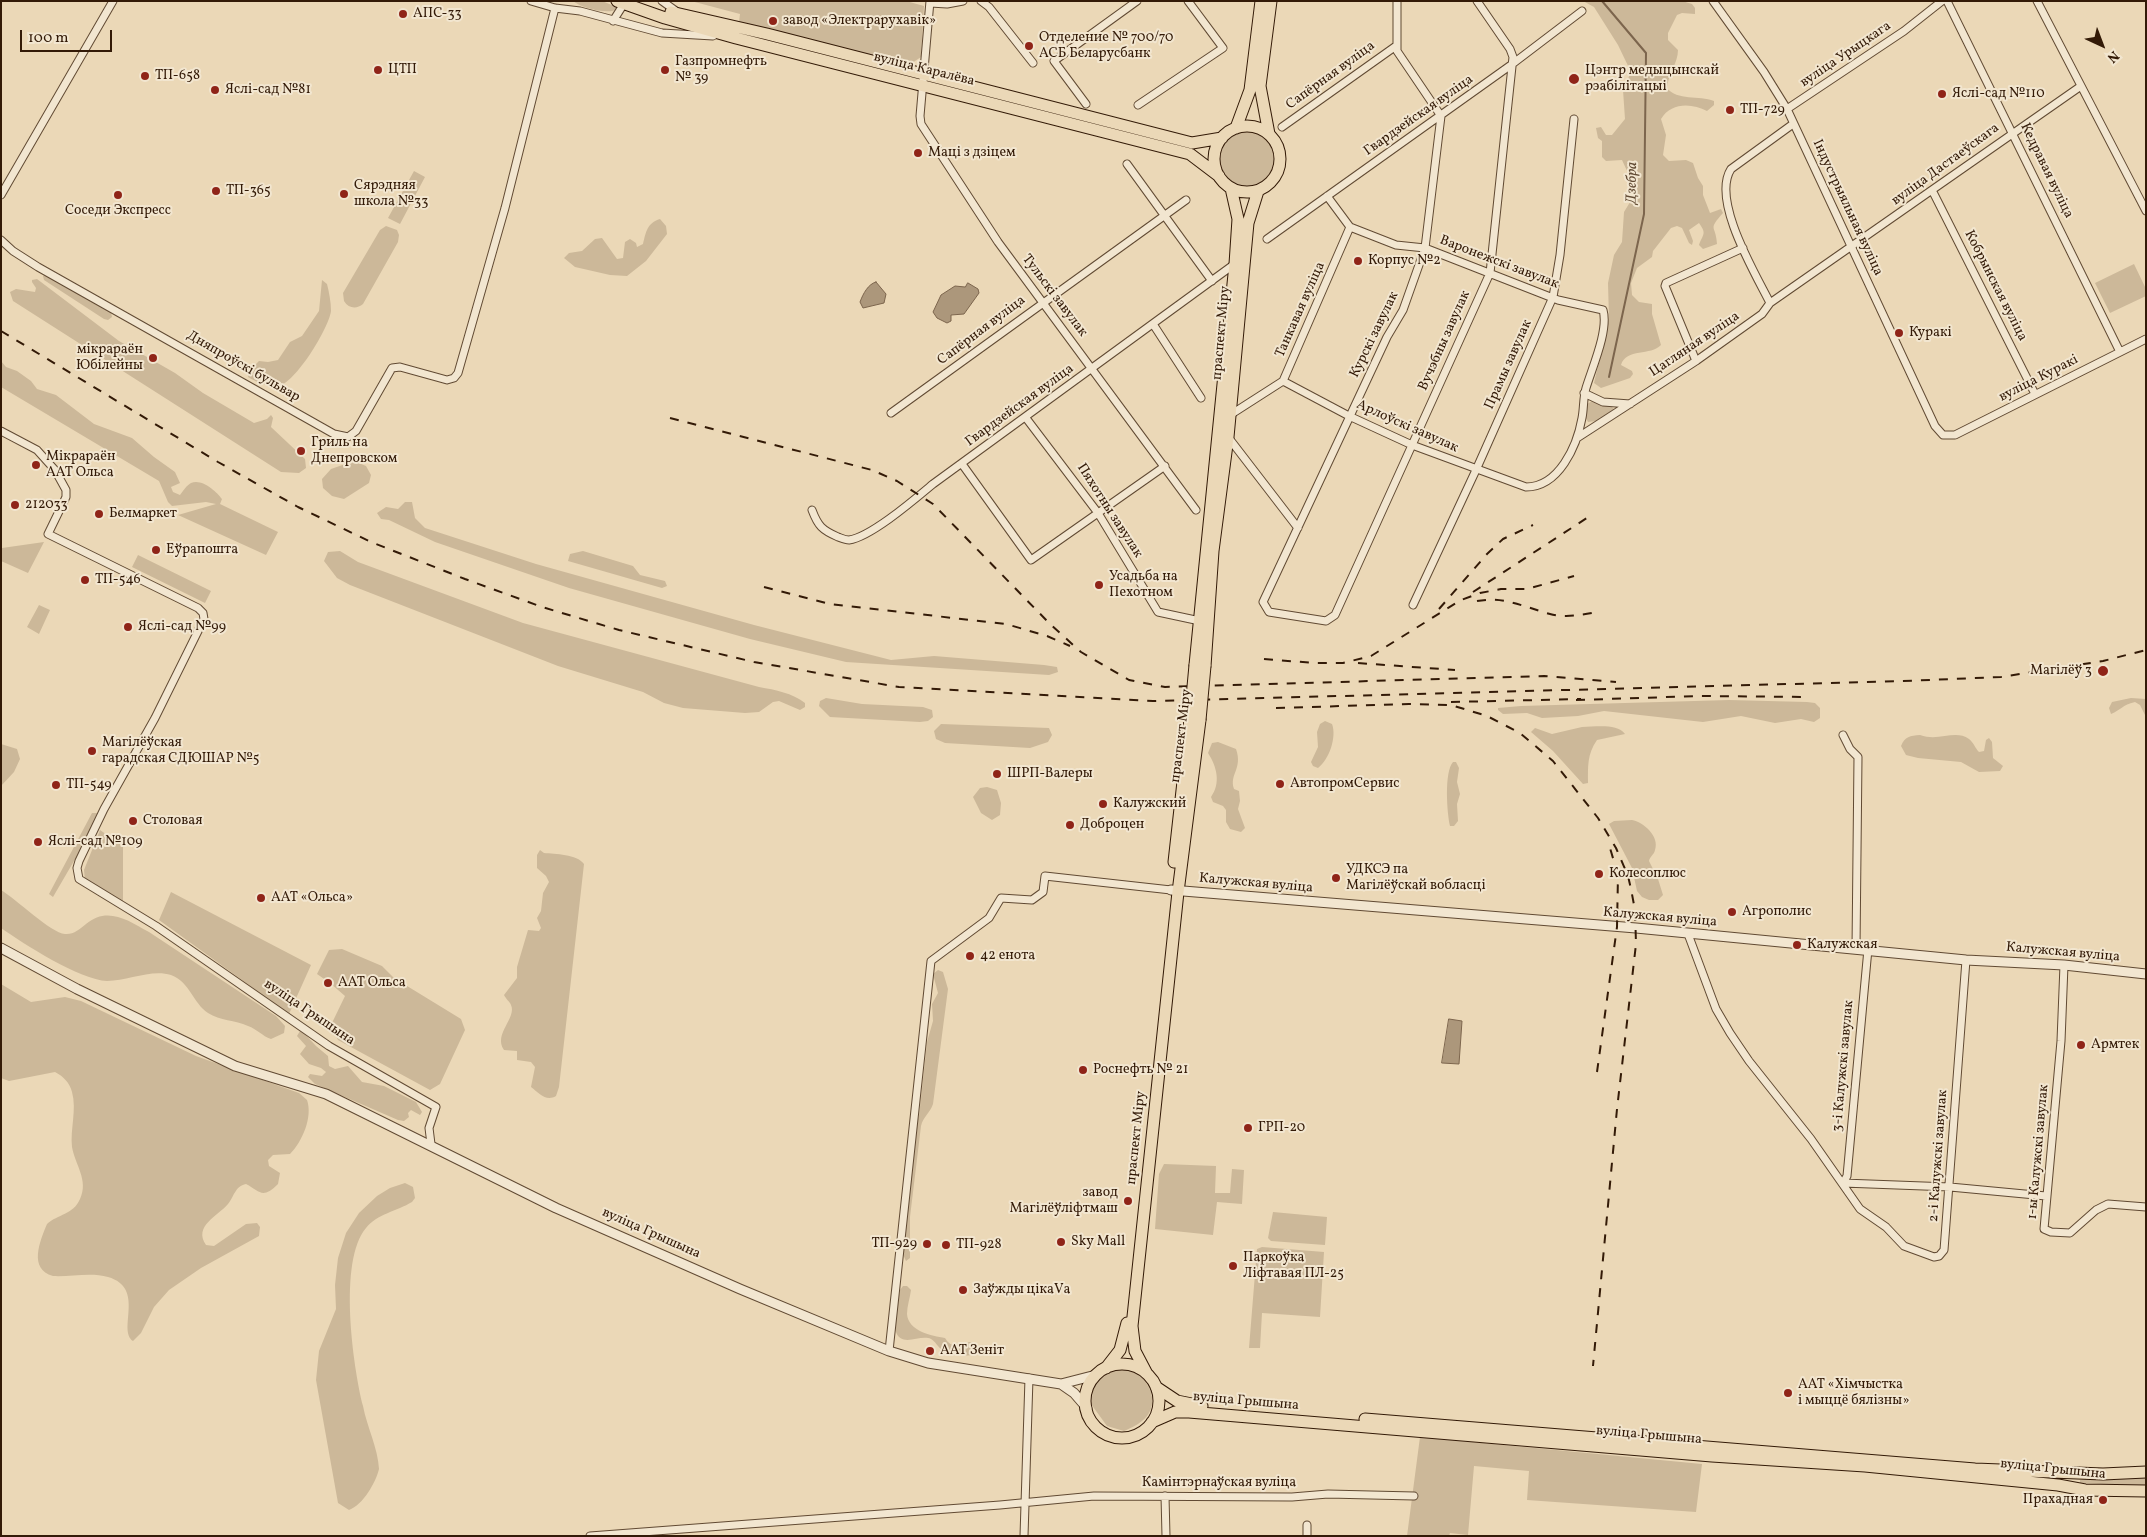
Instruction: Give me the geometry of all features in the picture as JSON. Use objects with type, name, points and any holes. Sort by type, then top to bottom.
[{"type":"main road","name":"вуліца Каралёва","points":[[639,1],[681,14],[767,34],[923,80],[1190,154],[1219,176]]},
{"type":"main road","points":[[1236,128],[1250,90],[1261,1]]},
{"type":"main road","points":[[1269,134],[1254,127],[1236,128],[1222,138],[1216,148],[1214,159],[1219,176],[1231,188],[1241,192],[1258,190],[1273,181],[1280,165],[1279,148],[1269,134],[1260,86],[1271,1]]},
{"type":"main road","name":"вуліца Каралёва","points":[[622,2],[736,38],[1192,143],[1222,138]]},
{"type":"main road","name":"праспект Міру","points":[[1200,666],[1200,621],[1238,219],[1231,188]]},
{"type":"main road","name":"праспект Міру","points":[[1106,1368],[1120,1350],[1126,1334],[1174,891],[1228,437],[1244,257],[1248,223],[1258,190]]},
{"type":"main road","name":"праспект Міру","points":[[1146,1372],[1135,1351],[1132,1326],[1174,891]]},
{"type":"main road","points":[[1124,1364],[1136,1366],[1146,1372],[1156,1387],[1159,1405],[1152,1422],[1139,1433],[1127,1437],[1115,1436],[1099,1429],[1091,1419],[1087,1408],[1087,1390],[1096,1375],[1106,1368],[1124,1364]]},
{"type":"main road","name":"вуліца Грышына","points":[[1156,1387],[1177,1401],[1225,1408],[1975,1469],[2103,1474],[2146,1472]]},
{"type":"main road","name":"вуліца Грышына","points":[[1152,1422],[1175,1412],[1189,1412],[1702,1455],[1864,1466],[2049,1484],[2085,1490],[2146,1491]]},
{"type":"street","points":[[1,195],[113,1]]},
{"type":"street","points":[[563,1],[580,11]]},
{"type":"street","points":[[662,1],[681,14]]},
{"type":"street","points":[[930,2],[947,4],[963,1]]},
{"type":"street","points":[[981,1],[989,7],[1033,63]]},
{"type":"street","points":[[1086,104],[1054,61],[1137,1]]},
{"type":"street","points":[[1138,105],[1223,48],[1188,1]]},
{"type":"street","points":[[1397,1],[1396,46],[1401,58],[1441,116]]},
{"type":"street","name":"Вучэбны завулак","points":[[1269,612],[1326,621],[1335,615],[1490,272],[1511,65],[1510,50],[1477,1]]},
{"type":"street","name":"Індустрыяльная вуліца","points":[[1713,1],[1764,72],[1787,110],[1935,426],[1943,435]]},
{"type":"street","name":"вуліца Урыцкага","points":[[1787,110],[1904,30],[1942,1]]},
{"type":"street","name":"Кедравая вуліца","points":[[1947,1],[2120,352]]},
{"type":"street","points":[[2038,1],[2080,86],[2146,211]]},
{"type":"street","points":[[536,2],[554,8],[580,11],[662,33],[736,38]]},
{"type":"street","points":[[613,20],[622,2]]},
{"type":"street","name":"Тульскі завулак","points":[[930,2],[920,116],[922,124],[998,242],[1196,510]]},
{"type":"street","name":"Дняпроўскі бульвар","points":[[1,240],[13,251],[38,266],[341,437],[348,437],[356,431],[392,368],[400,367],[447,380],[454,378],[458,373],[505,208],[554,8]]},
{"type":"street","name":"Гвардзейская вуліца","points":[[1267,239],[1441,116],[1582,11]]},
{"type":"street","name":"Сапёрная вуліца","points":[[1282,127],[1396,46]]},
{"type":"street","name":"вуліца Дастаеўскага","points":[[1852,248],[2080,86]]},
{"type":"street","name":"Курскі завулак","points":[[1269,612],[1263,602],[1350,416],[1403,310],[1424,248],[1441,116]]},
{"type":"street","name":"Прамы завулак","points":[[1413,605],[1476,470],[1552,297],[1560,254],[1574,120]]},
{"type":"street","points":[[1770,303],[1743,248],[1728,206],[1725,188],[1727,175],[1731,169],[1793,124]]},
{"type":"street","points":[[1127,164],[1212,281]]},
{"type":"street","name":"Кобрынская вуліца","points":[[1932,190],[2036,394]]},
{"type":"street","points":[[1327,196],[1350,227]]},
{"type":"street","name":"Сапёрная вуліца","points":[[891,414],[1043,301],[1186,200]]},
{"type":"street","name":"Варонежскі завулак","points":[[1350,227],[1396,245],[1424,248],[1552,297],[1579,305],[1594,306],[1603,310],[1605,317],[1584,393]]},
{"type":"street","name":"Танкавая вуліца","points":[[1283,381],[1350,227]]},
{"type":"street","points":[[1696,361],[1665,286],[1666,283],[1743,248]]},
{"type":"street","name":"Цагляная вуліца","points":[[1577,438],[1696,361],[1762,314],[1770,303],[1852,248]]},
{"type":"street","name":"Гвардзейская вуліца","points":[[812,510],[819,526],[823,530],[847,540],[859,537],[902,510],[1244,257]]},
{"type":"street","points":[[1153,324],[1201,398]]},
{"type":"street","name":"вуліца Куракі","points":[[1943,435],[1955,435],[2146,339]]},
{"type":"street","points":[[1230,415],[1283,381]]},
{"type":"street","name":"Арлоўскі завулак","points":[[1283,381],[1350,416],[1412,445],[1526,487],[1534,487],[1546,482],[1558,471],[1577,438]]},
{"type":"street","points":[[1577,438],[1582,418],[1584,393],[1604,402],[1630,404]]},
{"type":"street","name":"Пяхотны завулак","points":[[1026,418],[1098,513],[1158,612],[1200,621]]},
{"type":"street","name":"вуліца Грышына","points":[[1,431],[37,450],[55,470],[66,490],[66,497],[48,534],[198,608],[203,613],[204,619],[155,718],[104,809],[79,861],[77,868],[79,879],[156,926],[329,1046],[436,1107],[429,1128],[431,1144],[556,1208],[740,1289],[889,1351],[928,1363],[1061,1384]]},
{"type":"street","points":[[1228,437],[1298,528]]},
{"type":"street","points":[[962,464],[1031,560],[1165,466]]},
{"type":"street","points":[[1843,735],[1858,757],[1856,948]]},
{"type":"street","points":[[889,1351],[931,961],[989,918],[1001,898],[1032,900],[1043,892],[1045,876],[1174,891]]},
{"type":"street","name":"Калужская вуліца","points":[[1174,891],[1856,948],[1966,960],[2064,965],[2146,974]]},
{"type":"street","points":[[1688,934],[1716,1009],[1730,1033],[1843,1183],[1950,1187],[2046,1196]]},
{"type":"street","points":[[1,948],[77,989],[235,1066],[326,1094],[431,1144]]},
{"type":"street","name":"3-і Калужскі завулак","points":[[1843,1183],[1847,1176],[1868,950]]},
{"type":"street","name":"2-і Калужскі завулак","points":[[1843,1183],[1860,1209],[1886,1227],[1904,1246],[1926,1256],[1939,1256],[1944,1250],[1966,960]]},
{"type":"street","name":"1-ы Калужскі завулак","points":[[2064,965],[2060,1051],[2044,1229],[2051,1232],[2070,1233],[2096,1210],[2108,1204],[2146,1207]]},
{"type":"street","points":[[1061,1384],[1096,1375]]},
{"type":"street","points":[[1024,1536],[1029,1378]]},
{"type":"street","points":[[1061,1384],[1074,1393],[1087,1408]]},
{"type":"street","name":"Камінтэрнаўская вуліца","points":[[590,1536],[1094,1496],[1292,1497],[1328,1494],[1414,1496]]},
{"type":"street","points":[[1165,1496],[1166,1536]]},
{"type":"street","points":[[1307,1536],[1308,1524]]},
{"type":"shaded area","points":[[573,1],[602,1],[619,8],[610,11],[596,10]]},
{"type":"shaded area","points":[[691,1],[906,1],[924,6],[921,57],[909,65],[739,22],[740,14]]},
{"type":"shaded area","points":[[1583,1],[1682,1],[1692,4],[1695,8],[1695,14],[1682,13],[1677,15],[1668,33],[1668,40],[1678,50],[1667,88],[1676,95],[1714,101],[1714,105],[1707,111],[1695,106],[1682,106],[1670,109],[1665,113],[1661,119],[1666,135],[1663,155],[1669,161],[1686,160],[1693,163],[1703,186],[1703,195],[1710,213],[1721,209],[1723,213],[1714,225],[1717,244],[1703,249],[1699,245],[1704,232],[1699,223],[1689,230],[1693,241],[1692,245],[1689,243],[1682,228],[1677,226],[1671,228],[1653,251],[1652,257],[1637,268],[1631,283],[1632,295],[1639,302],[1652,304],[1652,314],[1661,345],[1651,350],[1628,356],[1621,365],[1632,371],[1633,374],[1630,378],[1601,388],[1594,383],[1609,319],[1608,283],[1614,255],[1622,242],[1624,212],[1635,194],[1635,188],[1622,160],[1606,161],[1602,157],[1602,141],[1598,138],[1596,128],[1601,127],[1606,135],[1612,135],[1625,119],[1623,90],[1631,72],[1618,45],[1594,7]]},
{"type":"shaded area","points":[[1247,132],[1257,134],[1266,140],[1272,149],[1274,159],[1272,169],[1266,178],[1257,184],[1247,186],[1237,184],[1228,178],[1222,169],[1220,159],[1222,149],[1228,140],[1237,134]]},
{"type":"shaded area","points":[[414,171],[425,177],[400,224],[388,218]]},
{"type":"shaded area","points":[[660,219],[666,226],[667,234],[646,261],[627,276],[610,275],[575,267],[564,258],[569,253],[582,251],[595,239],[602,238],[617,259],[623,258],[625,242],[630,239],[636,243],[637,247],[643,244],[646,232],[652,223]]},
{"type":"shaded area","points":[[386,226],[397,230],[399,235],[398,242],[363,304],[358,307],[351,307],[344,301],[343,293],[380,230]]},
{"type":"shaded area","points":[[2134,264],[2146,289],[2146,296],[2110,313],[2095,283]]},
{"type":"shaded area","points":[[46,273],[111,312],[112,317],[108,320],[104,319],[44,280],[43,276]]},
{"type":"shaded area","points":[[37,279],[119,341],[175,373],[203,393],[254,423],[267,419],[271,415],[273,418],[271,427],[305,459],[306,468],[299,473],[281,472],[13,301],[10,292],[16,289],[35,292],[36,288],[32,280]]},
{"type":"shaded area","points":[[322,280],[327,284],[331,311],[318,342],[302,366],[285,383],[278,386],[262,384],[248,377],[250,370],[259,361],[278,360],[290,342],[302,336],[319,311]]},
{"type":"shaded area","points":[[876,282],[886,294],[884,303],[863,308],[860,302],[863,296],[868,287]]},
{"type":"shaded area","points":[[968,283],[978,289],[979,293],[964,314],[951,315],[951,321],[947,323],[937,318],[933,312],[941,295],[955,286],[965,287]]},
{"type":"shaded area","points":[[1,361],[6,367],[17,371],[31,381],[37,389],[56,395],[94,424],[132,438],[175,472],[180,483],[171,487],[173,492],[180,495],[191,483],[200,482],[217,493],[222,499],[220,504],[278,532],[266,555],[178,515],[216,504],[206,502],[172,506],[168,502],[159,481],[1,387]]},
{"type":"shaded area","points":[[1593,400],[1611,406],[1614,409],[1596,421],[1588,422],[1585,416],[1586,405]]},
{"type":"shaded area","points":[[354,461],[366,466],[371,475],[369,483],[344,499],[332,496],[323,488],[322,479],[331,469]]},
{"type":"shaded area","points":[[405,502],[412,502],[415,518],[425,528],[536,564],[754,625],[891,660],[934,656],[1044,665],[1057,667],[1058,672],[1049,675],[846,662],[750,639],[569,588],[435,542],[389,520],[381,519],[377,513],[386,507],[398,509]]},
{"type":"shaded area","points":[[44,542],[28,573],[1,561],[2,548]]},
{"type":"shaded area","points":[[340,551],[358,562],[523,623],[759,687],[784,692],[805,703],[805,707],[800,710],[779,701],[773,702],[759,712],[745,713],[683,708],[664,703],[643,692],[558,666],[350,585],[337,578],[324,561],[328,552]]},
{"type":"shaded area","points":[[583,551],[633,566],[640,575],[665,581],[667,586],[662,588],[568,561],[570,554]]},
{"type":"shaded area","points":[[138,555],[211,591],[205,603],[132,567]]},
{"type":"shaded area","points":[[39,605],[50,610],[39,634],[27,627]]},
{"type":"shaded area","points":[[826,698],[862,704],[923,707],[932,710],[933,717],[928,721],[920,722],[830,717],[819,706],[820,701]]},
{"type":"shaded area","points":[[2131,698],[2146,699],[2146,717],[2140,705],[2135,702],[2111,714],[2109,708],[2112,702]]},
{"type":"shaded area","points":[[1729,700],[1815,703],[1820,708],[1820,718],[1814,722],[1801,719],[1775,723],[1741,716],[1703,722],[1604,711],[1578,716],[1542,718],[1527,713],[1503,714],[1498,710],[1498,708],[1521,706]]},
{"type":"shaded area","points":[[1325,721],[1332,724],[1333,742],[1326,760],[1318,768],[1313,766],[1311,762],[1318,747],[1317,732],[1320,724]]},
{"type":"shaded area","points":[[941,724],[1049,728],[1052,735],[1048,742],[1030,748],[945,743],[936,739],[934,731]]},
{"type":"shaded area","points":[[1582,727],[1611,727],[1617,728],[1625,734],[1597,740],[1590,756],[1588,783],[1583,784],[1553,751],[1531,732],[1535,728],[1552,734]]},
{"type":"shaded area","points":[[1920,735],[1927,737],[1964,736],[1971,741],[1979,752],[1984,751],[1986,740],[1989,738],[1992,742],[1993,758],[2003,766],[2000,771],[1979,772],[1961,762],[1906,755],[1901,746],[1904,740],[1911,736]]},
{"type":"shaded area","points":[[1218,742],[1236,749],[1238,756],[1233,784],[1234,789],[1239,791],[1240,801],[1238,809],[1245,828],[1241,832],[1230,829],[1226,822],[1226,810],[1223,806],[1213,802],[1211,797],[1216,786],[1217,775],[1208,753],[1212,743]]},
{"type":"shaded area","points":[[1,744],[17,749],[20,759],[14,772],[1,786]]},
{"type":"shaded area","points":[[1453,762],[1456,762],[1459,768],[1457,782],[1460,794],[1457,804],[1458,821],[1454,826],[1450,826],[1447,783],[1450,767]]},
{"type":"shaded area","points":[[987,787],[997,790],[1001,803],[1000,815],[992,820],[981,813],[973,797],[980,788]]},
{"type":"shaded area","points":[[92,813],[99,813],[99,818],[53,897],[49,894]]},
{"type":"shaded area","points":[[1632,820],[1650,830],[1655,840],[1655,850],[1649,861],[1663,895],[1658,900],[1649,900],[1642,897],[1637,891],[1632,868],[1609,824],[1614,821]]},
{"type":"shaded area","points":[[100,830],[123,846],[123,903],[85,881],[84,870]]},
{"type":"shaded area","points":[[540,850],[544,853],[571,856],[584,864],[559,1087],[556,1096],[552,1098],[543,1096],[531,1087],[535,1067],[531,1062],[517,1060],[517,1051],[504,1050],[501,1044],[501,1038],[512,1010],[504,995],[517,978],[517,967],[528,930],[539,931],[541,928],[537,918],[541,911],[543,893],[549,882],[546,876],[537,868],[537,855]]},
{"type":"shaded area","points":[[1,890],[51,928],[65,934],[74,933],[94,919],[102,916],[110,915],[133,923],[276,1016],[285,1026],[284,1033],[271,1039],[248,1026],[213,1016],[203,1009],[183,982],[171,975],[156,973],[107,981],[82,975],[68,968],[38,952],[1,928]]},
{"type":"shaded area","points":[[171,892],[311,965],[289,1014],[159,920]]},
{"type":"shaded area","points":[[342,949],[382,966],[394,978],[461,1019],[465,1030],[440,1084],[430,1090],[338,1040],[331,1025],[345,996],[317,974],[329,950]]},
{"type":"shaded area","points":[[938,970],[943,972],[948,989],[933,1104],[921,1126],[910,1217],[910,1258],[906,1261],[902,1252],[915,1129],[919,1116],[927,1042],[933,1021],[932,1004],[938,993],[933,974]]},
{"type":"shaded area","points":[[1,984],[31,1002],[65,997],[81,1001],[196,1056],[299,1093],[307,1100],[309,1114],[299,1143],[290,1154],[273,1155],[268,1160],[269,1166],[280,1173],[278,1184],[265,1193],[261,1193],[246,1184],[242,1185],[228,1204],[208,1222],[203,1232],[206,1245],[214,1246],[246,1224],[257,1223],[260,1227],[259,1236],[201,1268],[169,1290],[154,1307],[141,1333],[133,1341],[129,1336],[129,1309],[126,1290],[119,1282],[108,1277],[95,1275],[53,1276],[45,1272],[38,1261],[39,1246],[47,1224],[73,1208],[80,1199],[82,1192],[82,1179],[72,1147],[73,1099],[68,1083],[55,1072],[9,1081],[1,1078]]},
{"type":"shaded area","points":[[1449,1019],[1462,1021],[1459,1064],[1442,1063]]},
{"type":"shaded area","points":[[300,1031],[328,1056],[329,1066],[335,1069],[348,1066],[362,1082],[384,1086],[416,1102],[422,1112],[420,1115],[411,1110],[408,1113],[409,1117],[404,1121],[398,1120],[315,1084],[308,1077],[310,1074],[322,1076],[326,1072],[309,1064],[300,1054],[306,1046],[297,1036]]},
{"type":"shaded area","points":[[1164,1164],[1216,1166],[1215,1193],[1230,1193],[1232,1169],[1244,1170],[1242,1204],[1217,1202],[1213,1235],[1155,1229],[1159,1174]]},
{"type":"shaded area","points":[[405,1183],[413,1187],[415,1198],[412,1202],[376,1219],[366,1228],[357,1243],[352,1264],[350,1314],[355,1366],[365,1414],[377,1453],[379,1469],[375,1480],[364,1498],[349,1510],[338,1503],[316,1380],[319,1351],[336,1309],[335,1285],[338,1258],[346,1233],[359,1213],[377,1196],[390,1188]]},
{"type":"shaded area","points":[[1273,1212],[1327,1217],[1325,1245],[1271,1241],[1268,1238]]},
{"type":"shaded area","points":[[1262,1247],[1324,1252],[1320,1317],[1262,1313],[1260,1348],[1249,1348],[1257,1249]]},
{"type":"shaded area","points":[[903,1286],[907,1286],[911,1290],[907,1314],[908,1320],[916,1329],[945,1338],[954,1345],[971,1342],[979,1352],[965,1356],[955,1355],[942,1350],[931,1339],[907,1340],[899,1337],[895,1328],[895,1317],[900,1290]]},
{"type":"shaded area","points":[[1124,1366],[1143,1378],[1151,1391],[1152,1406],[1144,1419],[1124,1431],[1107,1426],[1091,1404],[1094,1389],[1100,1378],[1110,1370]]},
{"type":"shaded area","points":[[1420,1437],[1702,1464],[1696,1512],[1527,1500],[1529,1471],[1474,1466],[1468,1535],[1450,1533],[1449,1536],[1407,1536]]},
{"type":"shaded area","points":[[2146,1477],[2146,1486],[2080,1483],[2080,1480]]},
{"type":"waterway","name":"Дзебра","points":[[1602,1],[1646,53],[1644,214],[1609,377]]},
{"type":"railway","points":[[1,331],[218,462],[298,507],[371,542],[542,607],[619,630],[754,662],[899,687],[1153,701],[1903,681],[2001,677],[2103,661],[2146,650]]},
{"type":"railway","points":[[670,418],[872,470],[897,481],[933,504],[1050,624],[1081,652],[1129,680],[1165,687],[1544,676],[1616,682]]},
{"type":"railway","points":[[1473,592],[1590,516]]},
{"type":"railway","points":[[1439,609],[1487,554],[1503,539],[1533,525]]},
{"type":"railway","points":[[1264,659],[1343,663],[1371,656],[1461,600],[1480,593],[1501,589],[1527,589],[1574,576]]},
{"type":"railway","points":[[764,587],[830,604],[1006,624],[1047,636],[1070,646]]},
{"type":"railway","points":[[1477,601],[1505,601],[1562,616],[1597,612]]},
{"type":"railway","points":[[1358,663],[1455,670]]},
{"type":"railway","points":[[1576,700],[1701,696],[1809,697]]},
{"type":"railway","points":[[1451,702],[1581,699]]},
{"type":"railway","points":[[1276,708],[1409,704],[1451,705],[1487,716],[1520,733],[1553,761],[1598,818],[1616,848],[1628,876],[1631,889],[1635,910],[1636,944],[1617,1109],[1593,1366]]},
{"type":"railway","points":[[1597,1072],[1617,927],[1618,875],[1610,848]]},
{"type":"place","name":"АПС-33","points":[[403,14]]},
{"type":"place","name":"завод «Электрарухавік»","points":[[773,21]]},
{"type":"place","name":"Отделение № 700/70 АСБ Беларусбанк","points":[[1029,46]]},
{"type":"place","name":"ЦТП","points":[[378,70]]},
{"type":"place","name":"Газпромнефть № 39","points":[[665,70]]},
{"type":"place","name":"ТП-658","points":[[145,76]]},
{"type":"place","name":"Цэнтр медыцынскай рэабілітацыі","points":[[1574,79]]},
{"type":"place","name":"Яслі-сад №81","points":[[215,90]]},
{"type":"place","name":"Яслі-сад №110","points":[[1942,94]]},
{"type":"place","name":"ТП-729","points":[[1730,110]]},
{"type":"place","name":"Маці з дзіцем","points":[[918,153]]},
{"type":"place","name":"ТП-365","points":[[216,191]]},
{"type":"place","name":"Сярэдняя школа №33","points":[[344,194]]},
{"type":"place","name":"Соседи Экспресс","points":[[118,195]]},
{"type":"place","name":"Корпус №2","points":[[1358,261]]},
{"type":"place","name":"Куракі","points":[[1899,333]]},
{"type":"place","name":"мікрараён Юбілейны","points":[[153,358]]},
{"type":"place","name":"Гриль на Днепровском","points":[[301,451]]},
{"type":"place","name":"Мікрараён ААТ Ольса","points":[[36,465]]},
{"type":"place","name":"212033","points":[[15,505]]},
{"type":"place","name":"Белмаркет","points":[[99,514]]},
{"type":"place","name":"Еўрапошта","points":[[156,550]]},
{"type":"place","name":"ТП-546","points":[[85,580]]},
{"type":"place","name":"Усадьба на Пехотном","points":[[1099,585]]},
{"type":"place","name":"Яслі-сад №99","points":[[128,627]]},
{"type":"place","name":"Магілёў 3","points":[[2103,671]]},
{"type":"place","name":"Магілёўская гарадская СДЮШАР №5","points":[[92,751]]},
{"type":"place","name":"ШРП-Валеры","points":[[997,774]]},
{"type":"place","name":"АвтопромСервис","points":[[1280,784]]},
{"type":"place","name":"ТП-549","points":[[56,785]]},
{"type":"place","name":"Калужский","points":[[1103,804]]},
{"type":"place","name":"Столовая","points":[[133,821]]},
{"type":"place","name":"Доброцен","points":[[1070,825]]},
{"type":"place","name":"Яслі-сад №109","points":[[38,842]]},
{"type":"place","name":"Колесоплюс","points":[[1599,874]]},
{"type":"place","name":"УДКСЭ па Магілёўскай вобласці","points":[[1336,878]]},
{"type":"place","name":"ААТ «Ольса»","points":[[261,898]]},
{"type":"place","name":"Агрополис","points":[[1732,912]]},
{"type":"place","name":"Калужская","points":[[1797,945]]},
{"type":"place","name":"42 енота","points":[[970,956]]},
{"type":"place","name":"ААТ Ольса","points":[[328,983]]},
{"type":"place","name":"Армтек","points":[[2081,1045]]},
{"type":"place","name":"Роснефть № 21","points":[[1083,1070]]},
{"type":"place","name":"ГРП-20","points":[[1248,1128]]},
{"type":"place","name":"завод Магілёўліфтмаш","points":[[1128,1201]]},
{"type":"place","name":"Sky Mall","points":[[1061,1242]]},
{"type":"place","name":"ТП-929","points":[[927,1244]]},
{"type":"place","name":"ТП-928","points":[[946,1245]]},
{"type":"place","name":"Паркоўка Ліфтавая ПЛ-25","points":[[1233,1266]]},
{"type":"place","name":"Заўжды цікаVа","points":[[963,1290]]},
{"type":"place","name":"ААТ Зеніт","points":[[930,1351]]},
{"type":"place","name":"ААТ «Хімчыстка і мыццё бялізны»","points":[[1788,1393]]},
{"type":"place","name":"Прахадная","points":[[2103,1500]]}]
